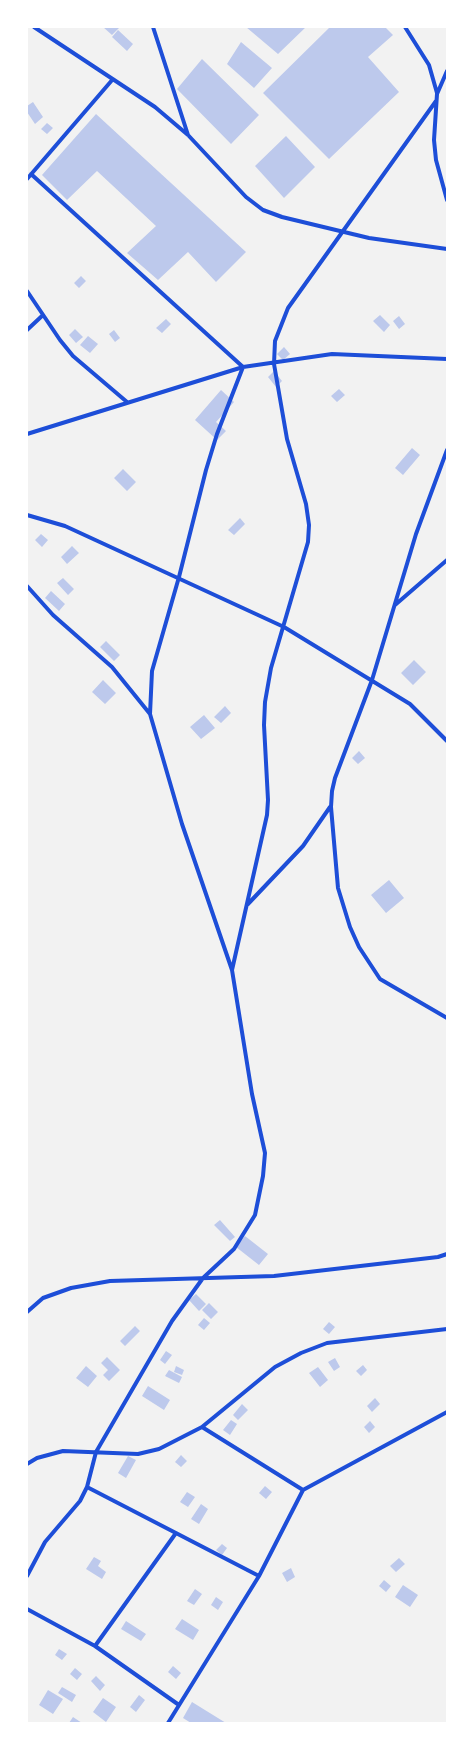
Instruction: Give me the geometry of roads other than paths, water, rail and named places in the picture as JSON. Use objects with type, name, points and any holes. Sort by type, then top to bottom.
[{"type":"street","points":[[34,27],[155,107],[188,135],[246,198],[263,210],[282,217],[369,238],[447,249]]},
{"type":"street","points":[[153,27],[188,135]]},
{"type":"street","points":[[405,27],[429,65],[437,94]]},
{"type":"street","points":[[447,72],[437,94],[434,140],[436,160],[447,200]]},
{"type":"street","points":[[27,179],[113,79]]},
{"type":"street","points":[[232,970],[267,815],[268,800],[264,725],[265,702],[272,668],[308,542],[309,524],[306,504],[287,439],[274,364],[275,341],[288,308],[436,101]]},
{"type":"street","points":[[31,174],[243,367]]},
{"type":"street","points":[[27,291],[60,340],[73,356],[127,402]]},
{"type":"street","points":[[27,330],[43,315]]},
{"type":"street","points":[[27,434],[243,367],[274,364],[332,354],[447,359]]},
{"type":"street","points":[[27,1576],[45,1542],[80,1501],[87,1487],[96,1452],[172,1321],[203,1278],[234,1249],[254,1215],[264,1176],[265,1153],[252,1094],[232,970],[182,824],[150,714],[152,671],[180,577],[206,470],[217,434],[243,367]]},
{"type":"street","points":[[447,450],[416,534],[372,680],[336,778],[332,791],[331,807],[338,888],[350,927],[359,947],[380,979],[447,1018]]},
{"type":"street","points":[[27,515],[65,526],[180,577],[284,627],[410,704],[447,741]]},
{"type":"street","points":[[395,605],[447,560]]},
{"type":"street","points":[[27,586],[53,615],[112,667],[150,714]]},
{"type":"street","points":[[247,905],[303,846],[331,807]]},
{"type":"street","points":[[27,1312],[43,1298],[71,1288],[110,1281],[274,1276],[438,1257],[447,1254]]},
{"type":"street","points":[[438,1257],[447,1258]]},
{"type":"street","points":[[27,1464],[37,1458],[63,1451],[138,1454],[160,1449],[202,1427],[275,1367],[301,1353],[327,1343],[447,1329]]},
{"type":"street","points":[[168,1723],[259,1576],[303,1490],[447,1412]]},
{"type":"street","points":[[202,1427],[303,1490]]},
{"type":"street","points":[[87,1487],[259,1576]]},
{"type":"street","points":[[95,1646],[176,1533]]},
{"type":"street","points":[[27,1609],[95,1646],[179,1705]]}]
